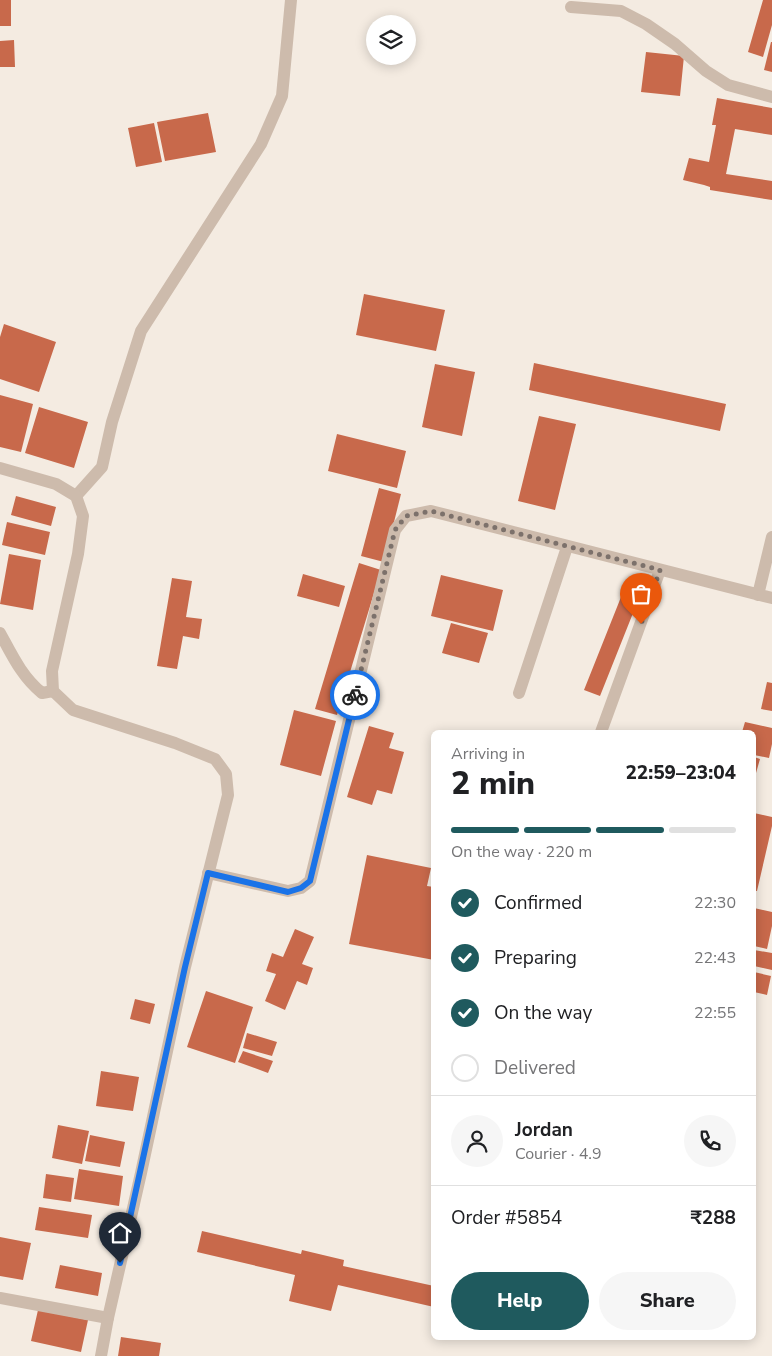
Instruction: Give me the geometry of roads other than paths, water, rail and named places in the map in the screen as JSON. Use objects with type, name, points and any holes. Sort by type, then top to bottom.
[{"type":"street","points":[[76,496],[102,467],[112,422],[141,331],[261,144],[282,96],[291,0]]},
{"type":"street","points":[[571,7],[621,11],[646,24],[675,44],[706,71],[728,85],[772,97]]},
{"type":"street","points":[[0,468],[56,484],[76,496],[83,516],[78,554],[52,671],[53,691],[73,710],[174,743],[215,759],[226,774],[228,795],[185,967],[101,1356]]},
{"type":"street","points":[[208,873],[288,892],[301,888],[310,881],[395,530],[406,516],[431,511],[772,598]]},
{"type":"street","points":[[758,595],[772,537]]},
{"type":"street","points":[[519,693],[567,546]]},
{"type":"street","points":[[602,730],[660,570]]},
{"type":"street","points":[[0,633],[21,672],[34,687],[42,693],[53,691]]},
{"type":"street","points":[[0,1298],[108,1318]]}]
